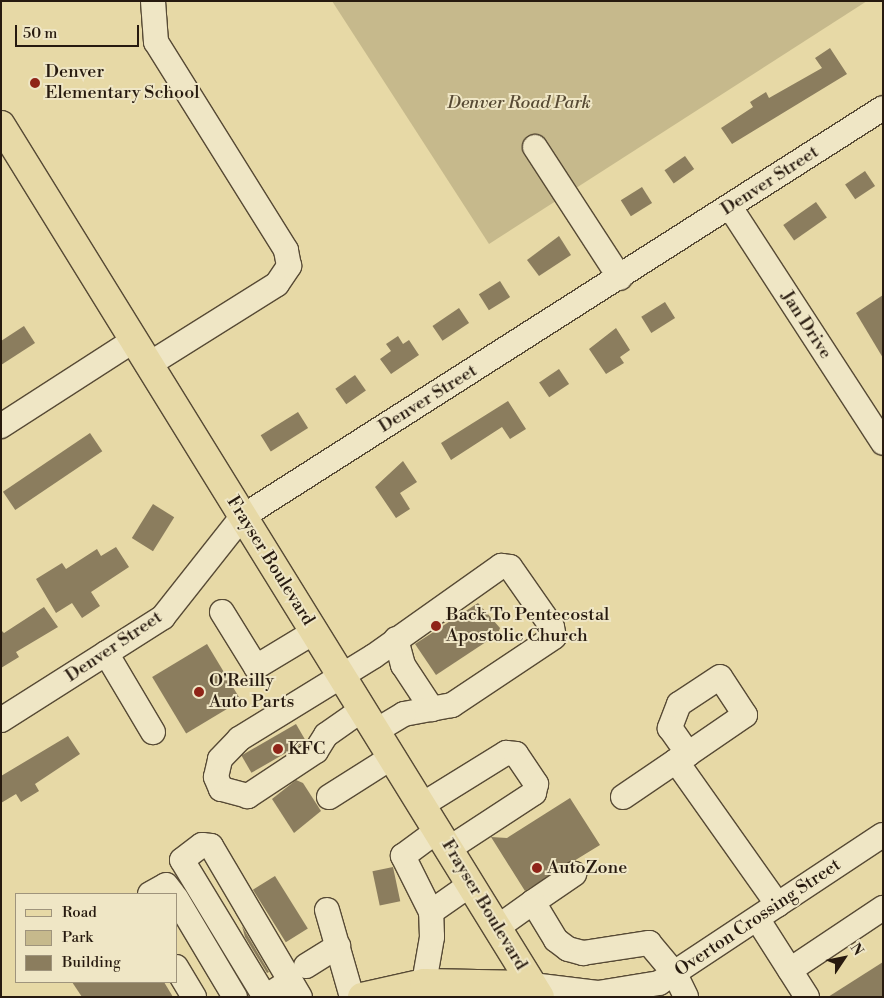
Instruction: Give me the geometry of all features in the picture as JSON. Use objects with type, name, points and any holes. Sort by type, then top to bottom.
[{"type":"main road","name":"Frayser Boulevard","points":[[1,125],[133,341],[444,839],[536,991]]},
{"type":"main road","name":"Overton Crossing Street","points":[[362,997],[424,983],[536,991]]},
{"type":"street","points":[[148,365],[278,284],[289,266],[286,250],[156,42],[153,1]]},
{"type":"street","name":"Denver Street","points":[[1,720],[163,617],[242,516],[620,278],[883,108]]},
{"type":"street","points":[[535,147],[620,278]]},
{"type":"street","name":"Jan Drive","points":[[730,207],[883,443]]},
{"type":"street","points":[[1,426],[133,341]]},
{"type":"street","points":[[501,566],[510,568],[552,627],[554,637],[452,705],[369,720],[326,735],[316,751],[248,796],[221,789],[216,776],[220,759],[239,739],[396,639],[501,566]]},
{"type":"street","points":[[222,612],[256,667],[314,632]]},
{"type":"street","points":[[396,639],[403,665],[432,709]]},
{"type":"street","points":[[106,653],[153,732]]},
{"type":"street","points":[[422,805],[506,753],[516,754],[536,784],[534,793],[444,839],[403,856],[431,912],[432,938],[424,983]]},
{"type":"street","points":[[329,797],[392,757]]},
{"type":"street","points":[[623,798],[682,758],[778,906]]},
{"type":"street","name":"Overton Crossing Street","points":[[536,991],[631,994],[675,974],[883,835]]},
{"type":"street","points":[[298,981],[211,846],[202,845],[182,860],[265,997],[298,981],[338,946]]},
{"type":"street","points":[[498,927],[574,874]]},
{"type":"street","points":[[431,912],[471,884]]},
{"type":"street","points":[[152,893],[166,885],[172,893]]},
{"type":"street","points":[[178,901],[235,997]]},
{"type":"street","points":[[533,902],[556,940],[568,949],[583,953],[649,943],[675,974],[686,997]]},
{"type":"street","points":[[790,970],[883,908]]},
{"type":"street","points":[[327,910],[352,997]]},
{"type":"street","points":[[758,920],[807,997]]},
{"type":"street","points":[[178,970],[194,997]]},
{"type":"green space","name":"Denver Road Park","points":[[332,1],[867,1],[489,244]]},
{"type":"building","points":[[830,48],[847,74],[732,144],[721,128],[753,107],[750,102],[766,92],[769,98],[822,68],[815,58]]},
{"type":"building","points":[[685,156],[694,169],[674,183],[665,170]]},
{"type":"building","points":[[865,171],[875,186],[855,199],[845,184]]},
{"type":"building","points":[[642,187],[652,203],[631,216],[621,200]]},
{"type":"building","points":[[816,202],[827,218],[794,241],[783,225]]},
{"type":"building","points":[[559,236],[571,255],[539,276],[527,260]]},
{"type":"building","points":[[500,281],[510,297],[489,310],[479,294]]},
{"type":"building","points":[[883,295],[883,358],[856,313]]},
{"type":"building","points":[[665,302],[675,318],[651,333],[641,317]]},
{"type":"building","points":[[459,308],[469,323],[443,341],[432,326]]},
{"type":"building","points":[[24,326],[35,343],[1,365],[1,341]]},
{"type":"building","points":[[616,328],[630,350],[620,357],[624,363],[606,374],[589,349]]},
{"type":"building","points":[[398,336],[403,344],[409,340],[419,355],[391,374],[380,359],[391,351],[386,344]]},
{"type":"building","points":[[559,369],[569,384],[549,397],[539,382]]},
{"type":"building","points":[[355,375],[366,391],[346,404],[335,389]]},
{"type":"building","points":[[508,401],[526,429],[510,439],[502,427],[451,460],[441,443]]},
{"type":"building","points":[[298,412],[308,428],[271,451],[261,435]]},
{"type":"building","points":[[90,433],[102,451],[15,510],[3,492]]},
{"type":"building","points":[[403,461],[417,482],[400,493],[410,509],[396,518],[375,487]]},
{"type":"building","points":[[153,504],[174,517],[153,551],[132,538]]},
{"type":"building","points":[[116,547],[129,567],[91,592],[100,606],[82,618],[72,603],[56,613],[36,579],[62,563],[66,569],[97,549],[101,556]]},
{"type":"building","points":[[478,603],[500,628],[498,634],[436,675],[415,644]]},
{"type":"building","points":[[44,607],[58,627],[16,652],[19,657],[1,668],[1,630],[4,633]]},
{"type":"building","name":"O'Reilly Auto Parts","points":[[207,644],[241,701],[186,734],[152,677]]},
{"type":"building","name":"KFC","points":[[296,724],[306,741],[251,773],[241,756]]},
{"type":"building","points":[[68,736],[80,754],[35,784],[39,791],[21,802],[16,794],[1,803],[1,776]]},
{"type":"building","points":[[296,780],[303,783],[321,811],[294,833],[272,799]]},
{"type":"building","name":"AutoZone","points":[[570,798],[600,845],[525,891],[491,837],[507,838]]},
{"type":"building","points":[[393,867],[400,901],[380,906],[372,871]]},
{"type":"building","points":[[275,876],[308,929],[286,942],[253,890]]},
{"type":"building","points":[[242,926],[269,972],[267,973],[245,937]]},
{"type":"building","points":[[883,962],[883,997],[828,997]]},
{"type":"building","points":[[73,983],[165,983],[173,997],[82,997]]},
{"type":"place","name":"Denver Elementary School","points":[[35,83]]},
{"type":"place","name":"Back To Pentecostal Apostolic Church","points":[[436,626]]},
{"type":"place","name":"O'Reilly Auto Parts","points":[[199,692]]},
{"type":"place","name":"KFC","points":[[278,749]]},
{"type":"place","name":"AutoZone","points":[[537,868]]}]
